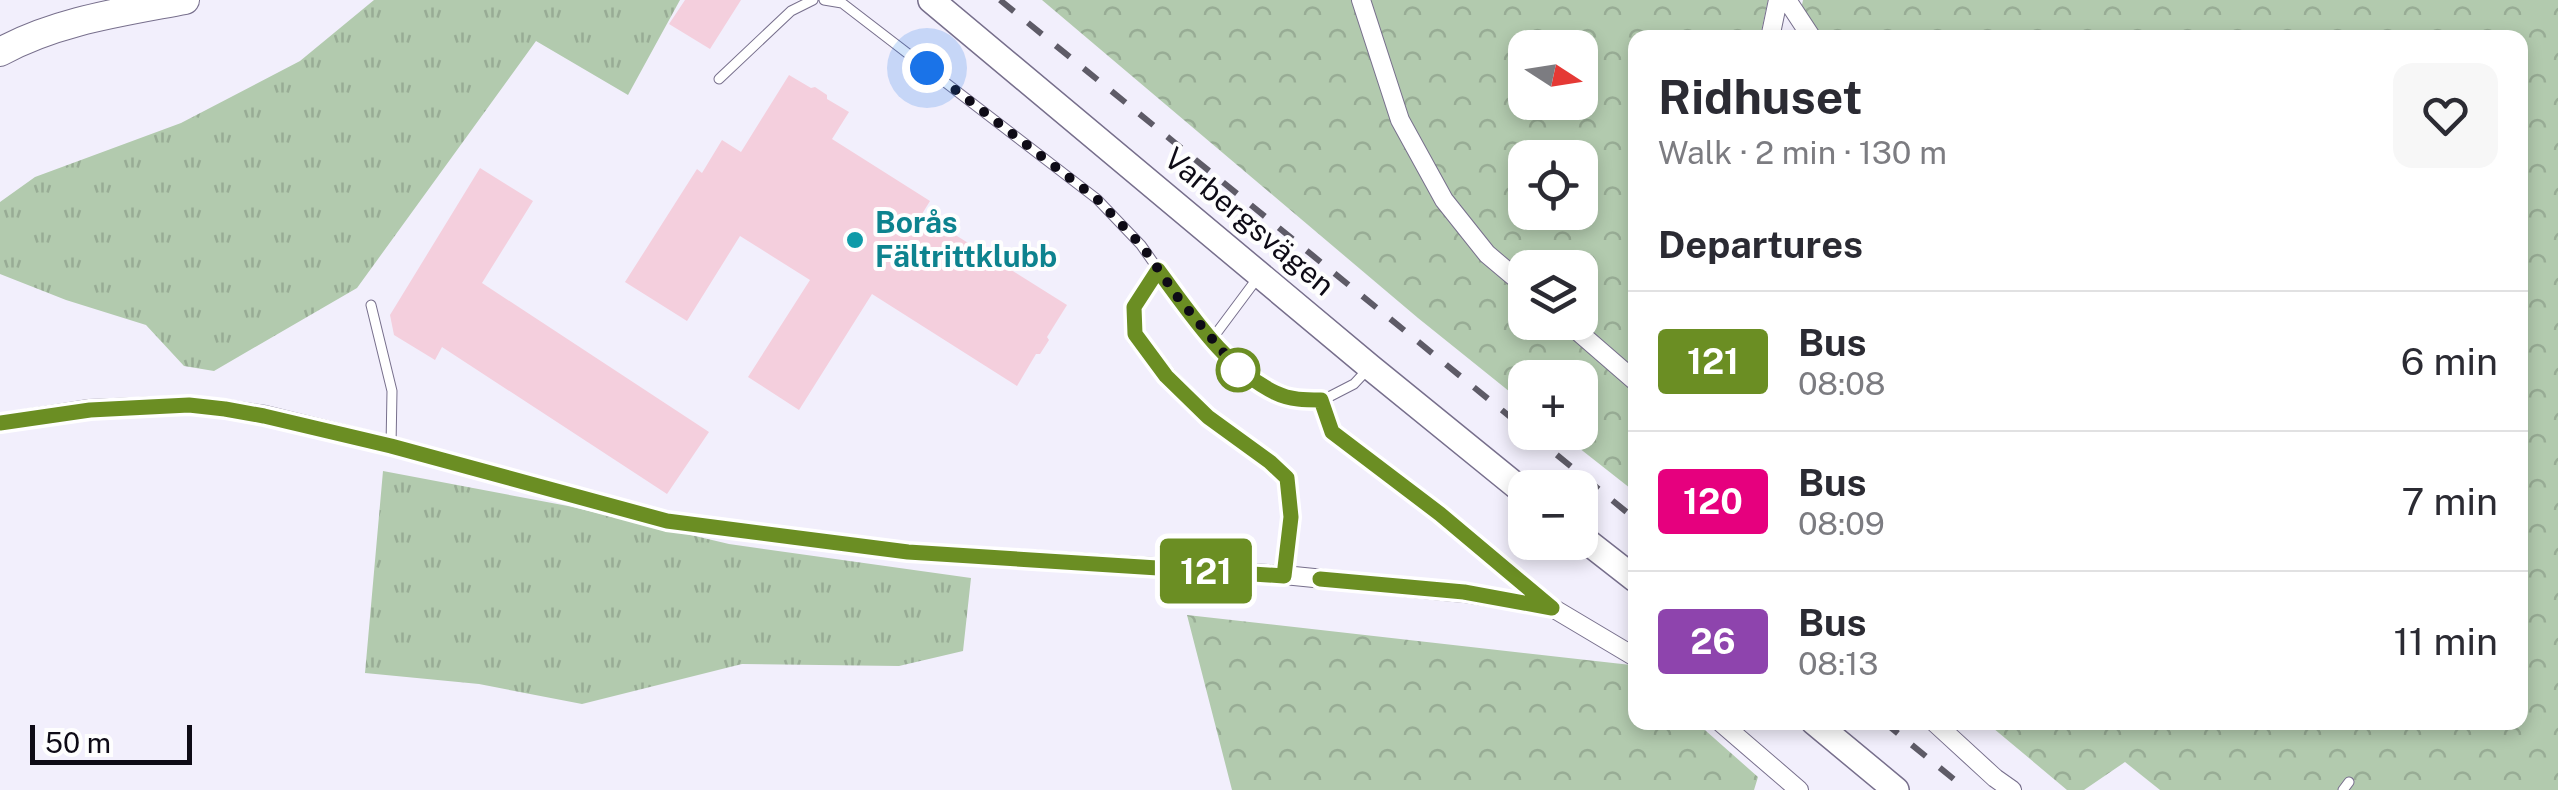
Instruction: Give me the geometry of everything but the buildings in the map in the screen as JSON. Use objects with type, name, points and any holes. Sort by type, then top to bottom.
[{"type":"main road","points":[[0,52],[84,20],[184,0]]},
{"type":"main road","name":"Varbergsvägen","points":[[931,0],[1508,479]]},
{"type":"main road","points":[[1598,550],[1628,574]]},
{"type":"main road","points":[[1824,730],[1896,790]]},
{"type":"street","points":[[1361,0],[1400,120],[1444,200],[1487,254],[1508,272]]},
{"type":"street","points":[[1772,30],[1778,0]]},
{"type":"street","points":[[1787,0],[1807,30]]},
{"type":"street","points":[[1158,270],[1134,307],[1135,334],[1166,376],[1208,417],[1287,478],[1291,517],[1284,576]]},
{"type":"street","points":[[1589,340],[1628,374]]},
{"type":"street","points":[[1321,400],[1332,432],[1440,514],[1552,608],[1628,653]]},
{"type":"street","points":[[0,423],[90,410],[189,405],[264,416],[391,446],[667,521],[908,552],[1284,576],[1464,592],[1552,608]]},
{"type":"street","points":[[1729,730],[1799,790]]},
{"type":"street","points":[[1943,730],[2012,790]]},
{"type":"lane","points":[[720,79],[791,11],[813,0]]},
{"type":"lane","points":[[824,0],[842,3],[1097,199],[1142,246],[1238,370],[1277,394],[1321,400],[1354,384],[1370,367]]},
{"type":"lane","points":[[1212,339],[1261,274]]},
{"type":"lane","points":[[370,305],[392,391],[391,446]]},
{"type":"green space","points":[[374,0],[680,0],[628,95],[536,41],[357,288],[214,371],[184,366],[146,325],[0,274],[0,202],[35,177],[181,123],[300,61]]},
{"type":"green space","points":[[1042,0],[1768,0],[1762,30],[1628,30],[1628,486],[1582,450],[1598,450],[1598,360],[1508,360],[1508,390]]},
{"type":"green space","points":[[1803,0],[2558,0],[2558,790],[2160,790],[2125,762],[2084,790],[2067,790],[1995,730],[2528,730],[2528,30],[1797,30]]},
{"type":"green space","points":[[383,471],[568,506],[729,544],[971,578],[963,651],[899,666],[742,664],[582,704],[479,684],[365,673]]},
{"type":"green space","points":[[1187,615],[1628,665],[1628,730],[1705,730],[1758,777],[1754,790],[1232,790]]},
{"type":"railway","points":[[1000,0],[1508,415]]},
{"type":"railway","points":[[1551,450],[1628,513]]},
{"type":"railway","points":[[1894,730],[1967,790]]},
{"type":"bus line","name":"121","points":[[0,423],[90,410],[189,405],[225,409],[391,446],[667,521],[908,552],[1284,576],[1291,517],[1287,478],[1208,417],[1166,376],[1135,334],[1134,307],[1158,270],[1238,370],[1277,394],[1321,400],[1332,432],[1440,514],[1552,608],[1464,592],[1320,579]]},
{"type":"place","name":"Borås Fältrittklubb","points":[[855,240]]},
{"type":"route","points":[[927,68],[1097,199],[1142,246],[1179,299],[1238,370]]}]
